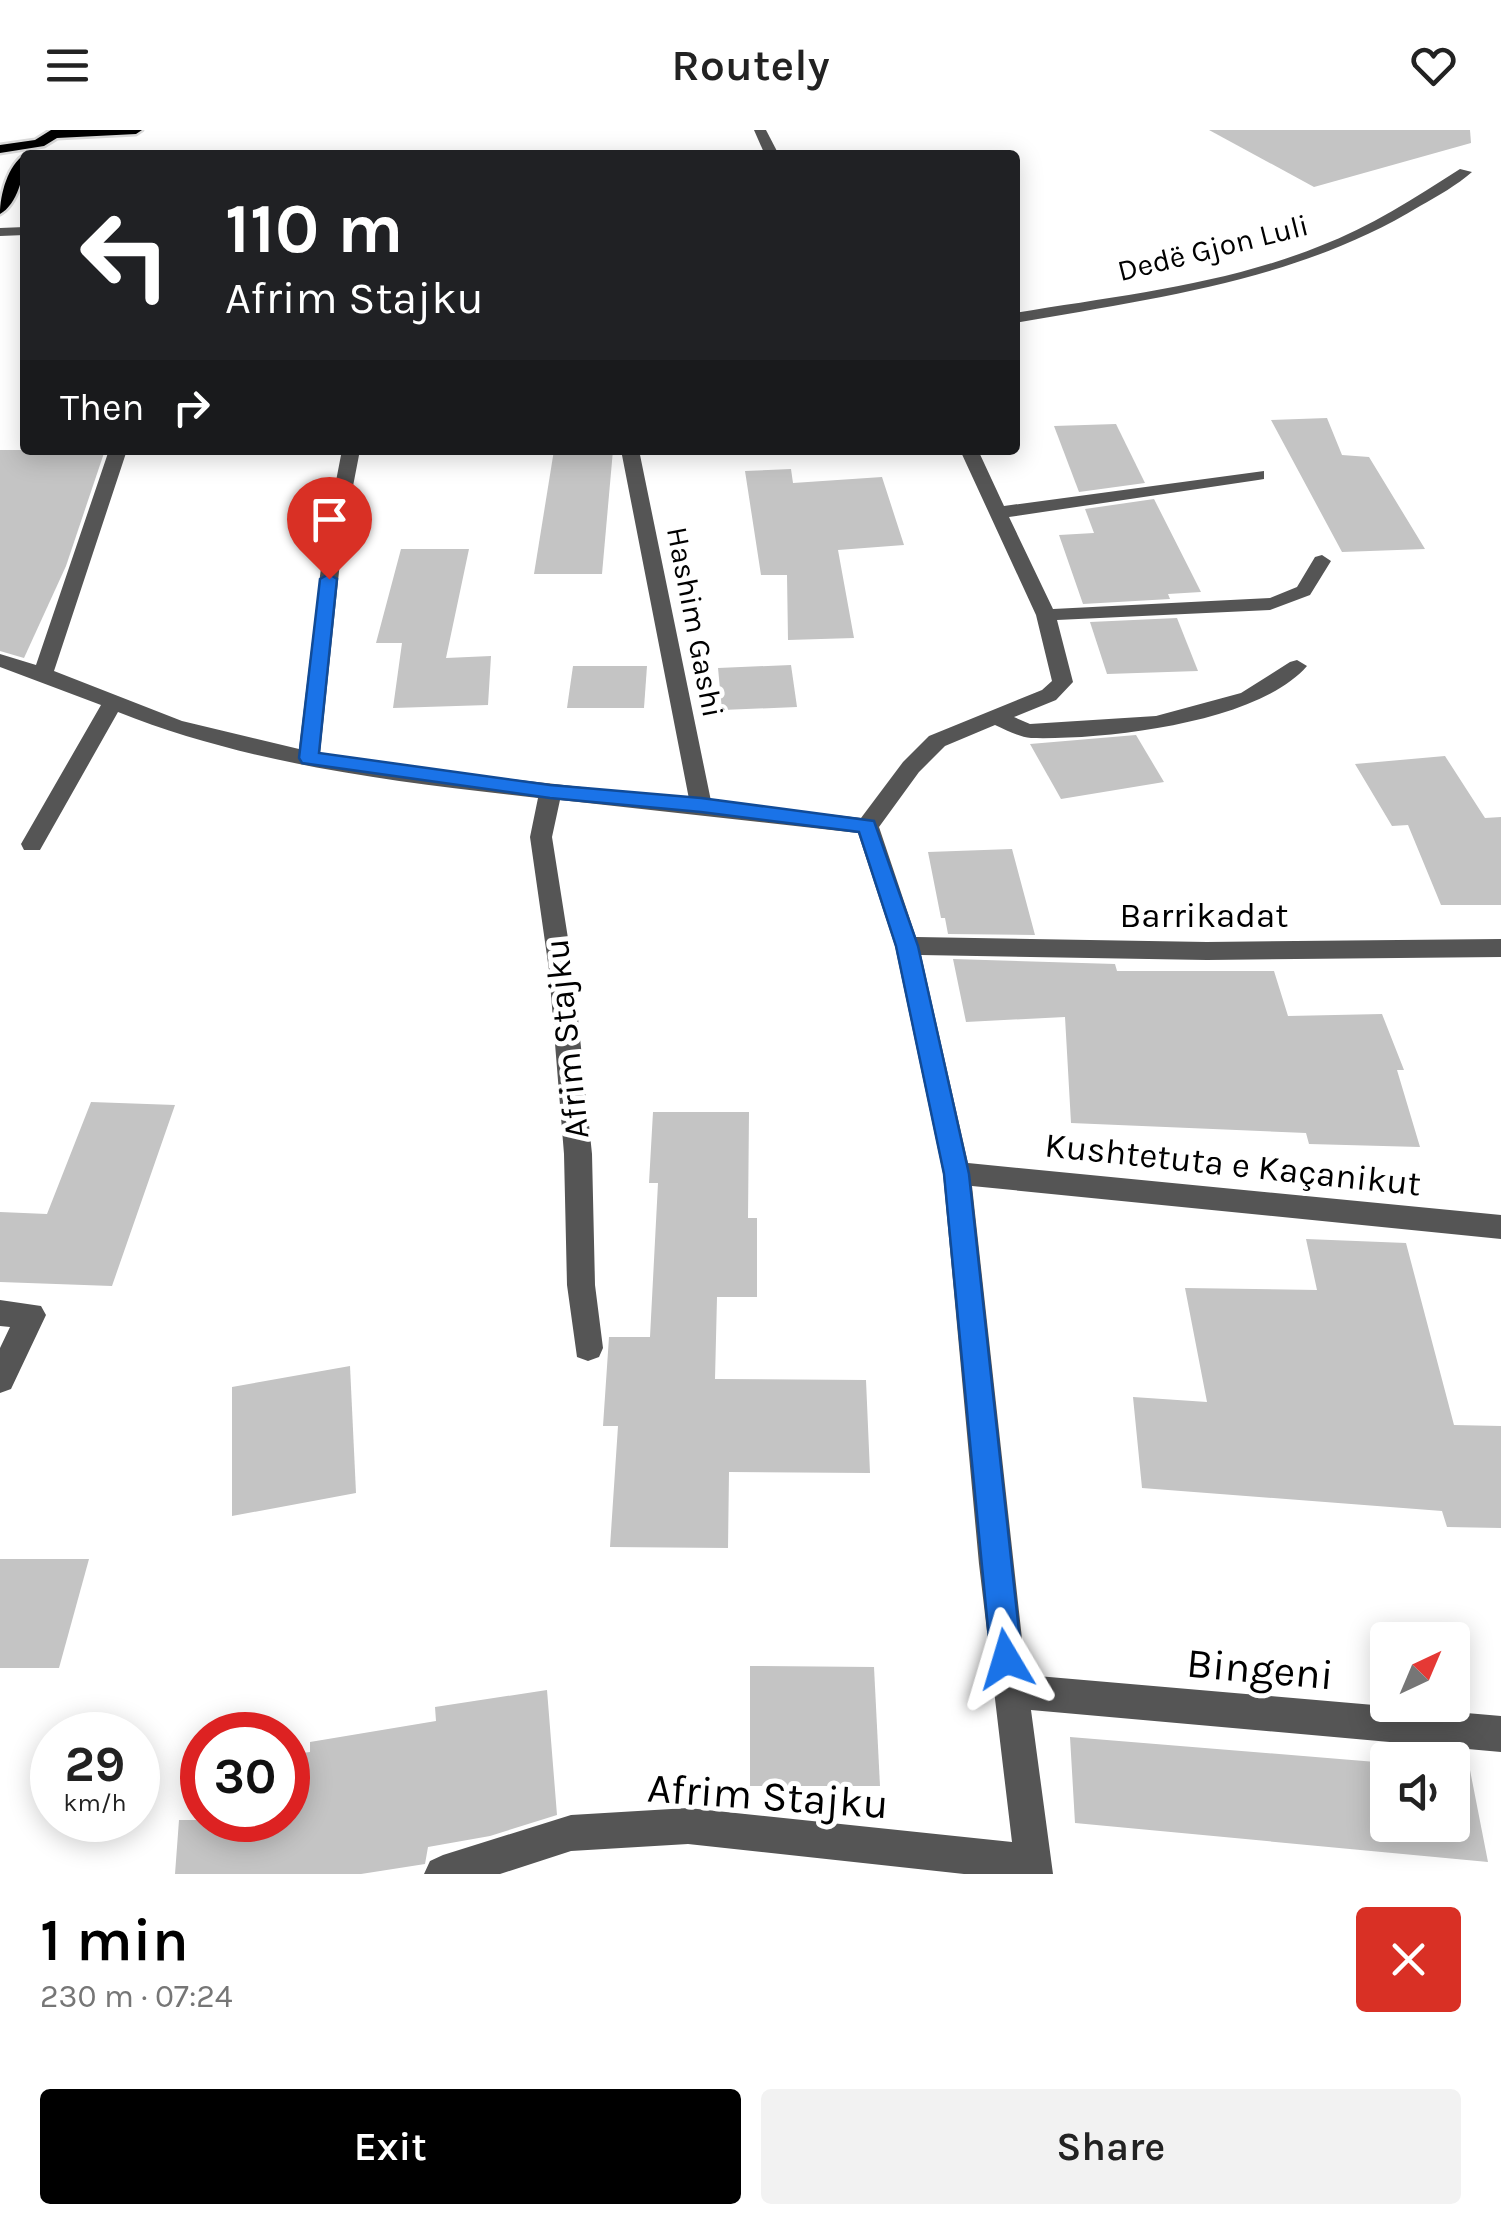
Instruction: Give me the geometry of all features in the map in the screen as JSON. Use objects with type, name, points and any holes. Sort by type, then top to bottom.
[{"type":"main road","points":[[32,150],[59,132],[136,130]]},
{"type":"main road","points":[[0,149],[39,143]]},
{"type":"main road","points":[[0,210],[20,169]]},
{"type":"street","name":"Dedë Gjon Luli","points":[[1020,317],[1159,292],[1302,258],[1378,227],[1465,172]]},
{"type":"street","points":[[44,673],[116,455]]},
{"type":"street","points":[[309,758],[333,543],[350,455]]},
{"type":"street","name":"Hashim Gashi","points":[[631,455],[701,805]]},
{"type":"street","points":[[0,660],[44,673],[161,721],[309,758],[550,792],[701,805],[867,826],[937,741],[1049,696],[1064,682],[1046,615],[971,455]]},
{"type":"street","points":[[996,514],[1258,475]]},
{"type":"street","points":[[1046,615],[1270,604],[1296,599],[1311,588],[1322,561]]},
{"type":"street","points":[[999,719],[1028,731],[1156,722],[1248,698],[1296,666]]},
{"type":"street","points":[[32,844],[113,702]]},
{"type":"street","name":"Afrim Stajku","points":[[550,792],[541,837],[578,1154],[581,1285],[588,1348]]},
{"type":"street","name":"Afrim Stajku","points":[[443,1874],[570,1833],[688,1826],[1034,1869],[1010,1691],[957,1174],[907,946],[867,826]]},
{"type":"street","name":"Barrikadat","points":[[907,946],[1207,952],[1501,948]]},
{"type":"street","name":"Kushtetuta e Kaçanikut","points":[[957,1174],[1501,1228]]},
{"type":"street","points":[[0,1312],[31,1314],[0,1379]]},
{"type":"street","name":"Bingeni","points":[[1010,1691],[1501,1734]]},
{"type":"building","points":[[1209,130],[1470,130],[1471,143],[1314,187]]},
{"type":"building","points":[[1327,418],[1342,455],[1369,457],[1425,549],[1342,552],[1271,420]]},
{"type":"building","points":[[1116,424],[1145,483],[1079,492],[1054,426]]},
{"type":"building","points":[[0,450],[20,450],[20,455],[103,455],[66,566],[24,658],[0,651]]},
{"type":"building","points":[[553,455],[613,455],[602,574],[534,574]]},
{"type":"building","points":[[791,469],[793,483],[882,477],[904,545],[838,550],[854,638],[788,640],[787,575],[761,575],[745,471]]},
{"type":"building","points":[[1154,499],[1201,592],[1168,594],[1170,599],[1083,604],[1059,535],[1094,533],[1085,509]]},
{"type":"building","points":[[401,549],[469,549],[446,658],[491,656],[488,705],[393,708],[402,643],[376,643]]},
{"type":"building","points":[[1177,618],[1198,671],[1107,674],[1090,622]]},
{"type":"building","points":[[791,665],[797,707],[722,710],[718,668]]},
{"type":"building","points":[[573,666],[647,666],[644,708],[567,708]]},
{"type":"building","points":[[1136,735],[1164,782],[1061,799],[1030,744]]},
{"type":"building","points":[[1445,756],[1485,818],[1501,817],[1501,905],[1441,905],[1408,825],[1392,826],[1355,764]]},
{"type":"building","points":[[1012,849],[1035,935],[948,934],[945,918],[941,918],[928,852]]},
{"type":"building","points":[[953,959],[1115,964],[1117,971],[1274,971],[1288,1016],[1382,1014],[1404,1070],[1397,1070],[1420,1147],[1309,1144],[1306,1133],[1071,1123],[1065,1017],[966,1022]]},
{"type":"building","points":[[91,1102],[175,1105],[112,1286],[0,1282],[0,1212],[47,1214]]},
{"type":"building","points":[[653,1112],[749,1112],[748,1218],[757,1218],[757,1297],[717,1297],[715,1379],[866,1380],[870,1473],[729,1472],[728,1548],[610,1547],[618,1426],[603,1426],[609,1337],[650,1337],[658,1183],[649,1183]]},
{"type":"building","points":[[1306,1239],[1406,1243],[1454,1425],[1501,1426],[1501,1528],[1447,1527],[1442,1511],[1142,1488],[1133,1397],[1207,1402],[1185,1288],[1317,1290]]},
{"type":"building","points":[[350,1366],[356,1493],[232,1516],[232,1387]]},
{"type":"building","points":[[0,1559],[89,1559],[59,1668],[0,1668]]},
{"type":"building","points":[[750,1666],[874,1667],[880,1786],[750,1786]]},
{"type":"building","points":[[547,1690],[557,1815],[490,1836],[428,1847],[425,1864],[361,1874],[175,1874],[179,1820],[180,1842],[310,1842],[310,1742],[436,1721],[435,1707]]},
{"type":"building","points":[[1070,1737],[1370,1762],[1370,1842],[1470,1842],[1470,1770],[1488,1862],[1075,1823]]},
{"type":"route","points":[[329,579],[309,758],[550,792],[701,805],[867,826],[907,946],[957,1174],[1006,1659]]}]
